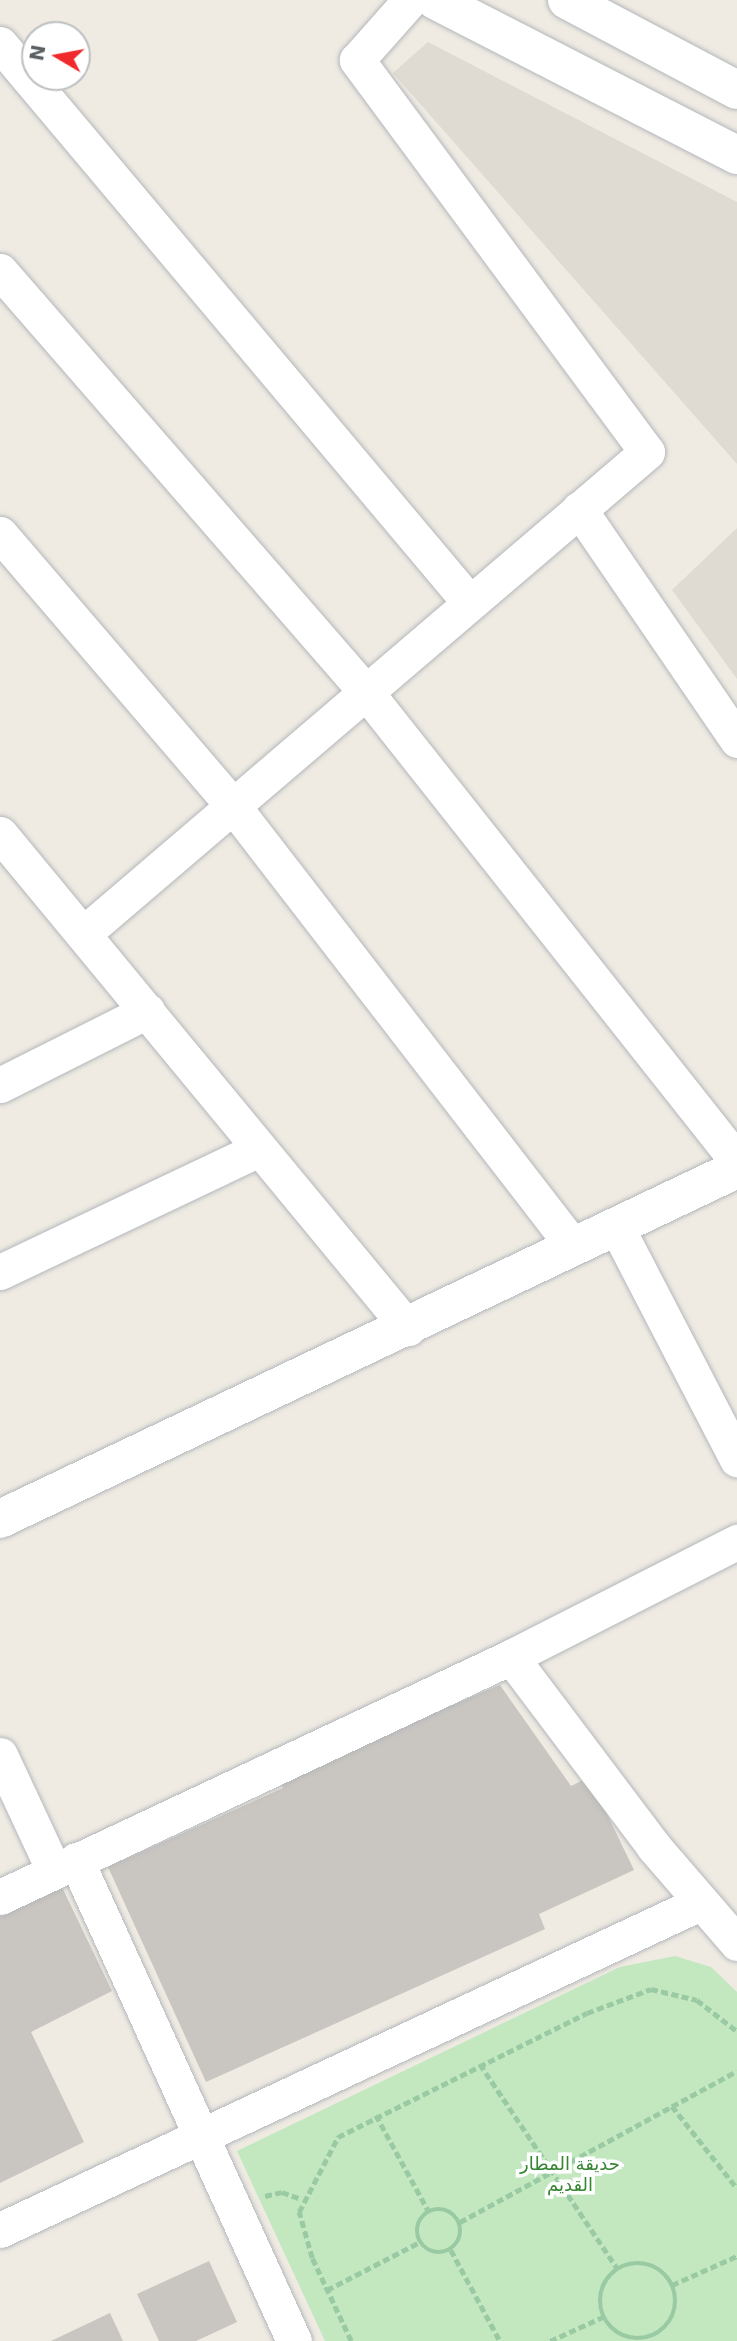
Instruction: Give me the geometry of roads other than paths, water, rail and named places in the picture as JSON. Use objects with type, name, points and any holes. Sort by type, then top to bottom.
[{"type":"main road","points":[[435,0],[737,155]]},
{"type":"main road","points":[[567,0],[737,90]]},
{"type":"main road","points":[[0,1519],[408,1328],[737,1169]]},
{"type":"street","points":[[83,934],[647,452],[357,60],[410,0]]},
{"type":"street","points":[[0,44],[470,603]]},
{"type":"street","points":[[0,271],[366,692],[737,1161]]},
{"type":"street","points":[[579,509],[737,740]]},
{"type":"street","points":[[0,534],[233,806],[573,1246]]},
{"type":"street","points":[[0,834],[408,1328]]},
{"type":"street","points":[[0,1085],[147,1011]]},
{"type":"street","points":[[0,1272],[259,1149]]},
{"type":"street","points":[[616,1226],[737,1459]]},
{"type":"street","points":[[0,1897],[511,1657],[737,1542]]},
{"type":"street","points":[[511,1657],[700,1903],[737,1943]]},
{"type":"street","points":[[0,1755],[65,1866],[201,2135],[294,2341]]},
{"type":"street","points":[[0,2230],[700,1903]]},
{"type":"park label","name":"حديقة المطار القديم","points":[[570,2175]]}]
